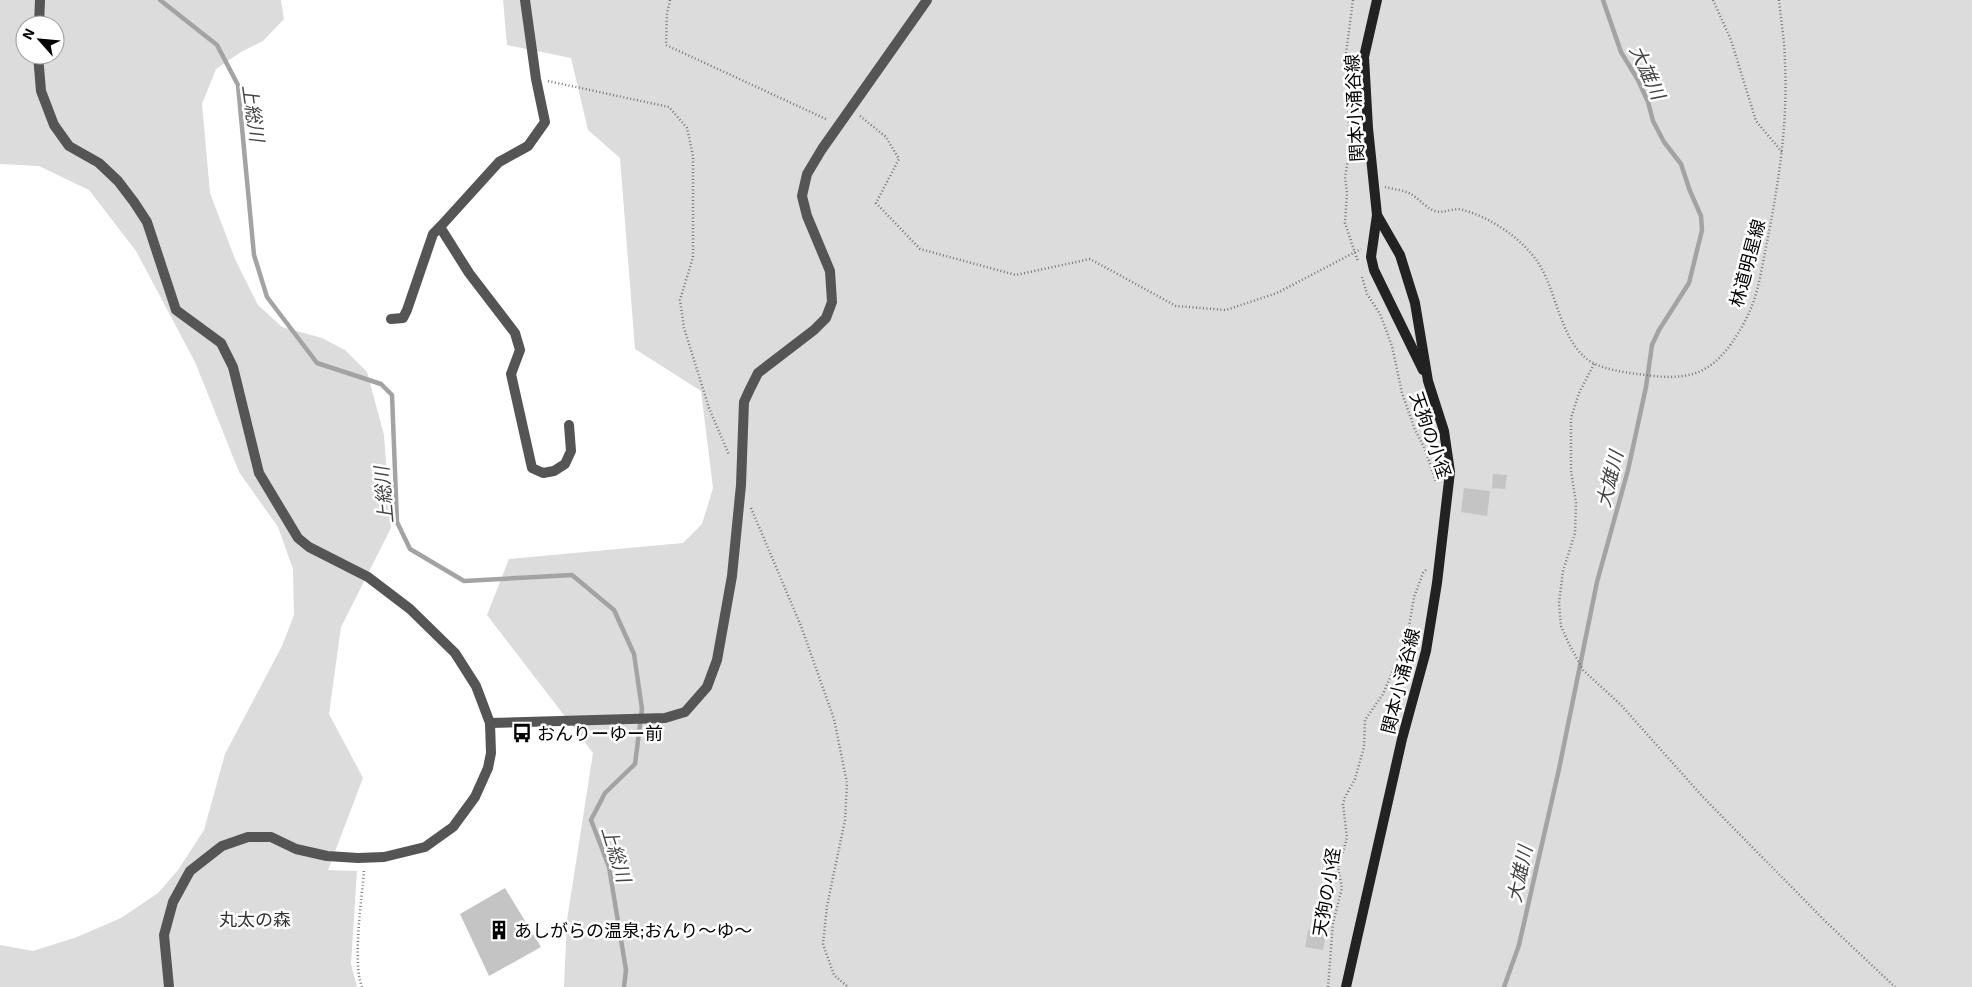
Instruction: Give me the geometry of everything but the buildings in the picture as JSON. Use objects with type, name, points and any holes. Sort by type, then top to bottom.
[{"type":"main road","name":"関本小涌谷線","points":[[1346,987],[1402,738],[1426,651],[1437,584],[1450,472],[1444,431],[1428,381],[1374,270],[1371,257],[1377,215],[1368,128],[1364,57],[1376,0]]},
{"type":"main road","name":"関本小涌谷線","points":[[1377,215],[1403,263],[1415,303],[1428,381]]},
{"type":"street","points":[[39,15],[40,0]]},
{"type":"street","points":[[391,319],[403,318],[407,310],[433,234],[499,162],[528,146],[545,122],[536,79],[525,0]]},
{"type":"street","points":[[490,723],[665,718],[685,712],[707,687],[717,660],[732,576],[741,485],[744,402],[758,374],[814,330],[826,318],[832,302],[830,271],[807,216],[802,196],[807,174],[839,125],[928,0]]},
{"type":"street","points":[[39,65],[41,91],[54,126],[69,146],[99,163],[118,181],[146,222],[176,310],[221,343],[234,367],[259,473],[298,538],[309,547],[368,577],[410,609],[455,653],[476,686],[490,723],[491,753],[488,768],[475,797],[453,827],[425,847],[384,857],[327,856],[296,849],[271,837],[248,837],[222,846],[190,871],[179,889],[164,935],[169,987]]},
{"type":"street","points":[[440,227],[469,273],[515,333],[520,350],[511,374],[532,468],[543,472],[554,470],[565,464],[571,451],[569,425]]},
{"type":"path","points":[[670,0],[667,14],[666,45],[839,125]]},
{"type":"path","name":"天狗の小径","points":[[1353,0],[1345,61],[1350,150],[1344,177],[1347,194],[1345,223],[1367,294],[1380,314],[1392,346],[1402,393],[1415,430],[1434,473],[1437,489]]},
{"type":"path","points":[[1713,0],[1731,40],[1756,121],[1782,152]]},
{"type":"path","name":"林道明星線","points":[[1375,185],[1408,192],[1435,211],[1446,212],[1460,209],[1466,211],[1488,220],[1523,245],[1538,261],[1549,282],[1576,350],[1594,364],[1622,372],[1666,378],[1686,375],[1708,367],[1729,347],[1752,305],[1774,206],[1782,152],[1785,64],[1779,0]]},
{"type":"path","points":[[536,79],[669,107],[687,128],[693,156],[693,258],[680,300],[684,328],[709,408],[730,459]]},
{"type":"path","points":[[851,109],[886,137],[900,159],[876,203],[920,249],[1016,274],[1090,259],[1176,306],[1226,310],[1277,293],[1373,242]]},
{"type":"path","points":[[1594,364],[1579,393],[1571,418],[1571,471],[1576,503],[1575,533],[1563,571],[1559,603],[1561,626],[1569,644],[1583,670],[1621,705],[1703,797],[1818,915],[1895,987]]},
{"type":"path","points":[[741,485],[801,626],[834,719],[847,783],[845,820],[827,906],[823,944],[834,975],[848,987]]},
{"type":"path","name":"天狗の小径","points":[[1328,987],[1333,923],[1342,888],[1338,868],[1347,838],[1343,804],[1354,779],[1364,747],[1365,720],[1383,694],[1407,638],[1414,597],[1423,574],[1430,566]]},
{"type":"path","points":[[362,987],[357,963],[364,858]]},
{"type":"green space","name":"丸太の森","points":[[0,0],[281,0],[284,19],[263,41],[241,52],[216,69],[202,104],[210,193],[235,259],[258,305],[282,327],[322,338],[345,350],[367,372],[384,435],[391,528],[341,627],[329,714],[363,778],[328,870],[357,871],[351,964],[357,987],[0,987],[0,945],[33,951],[77,937],[121,918],[158,893],[178,870],[204,830],[225,754],[282,646],[294,615],[293,569],[278,527],[239,472],[195,362],[136,251],[89,190],[39,166],[0,164]]},
{"type":"green space","points":[[503,0],[1972,0],[1972,987],[564,987],[567,920],[593,753],[487,615],[509,559],[683,543],[702,524],[713,488],[701,391],[635,349],[620,158],[588,130],[571,58],[507,45]]},
{"type":"waterway","name":"上総川","points":[[160,0],[217,45],[238,85],[254,255],[267,297],[317,363],[381,384],[392,395],[397,522],[410,549],[464,581],[572,575],[614,610],[634,654],[642,709],[635,764],[605,793],[591,820],[609,867],[626,970],[624,987]]},
{"type":"waterway","name":"大雄川","points":[[1504,987],[1519,945],[1559,769],[1597,582],[1628,470],[1646,387],[1652,345],[1659,330],[1689,283],[1702,230],[1701,216],[1681,164],[1664,142],[1653,121],[1648,102],[1638,80],[1621,52],[1603,0]]},
{"type":"place","name":"おんりーゆー前","points":[[522,733]]},
{"type":"place","name":"あしがらの温泉;おんり〜ゆ〜","points":[[499,930]]}]
